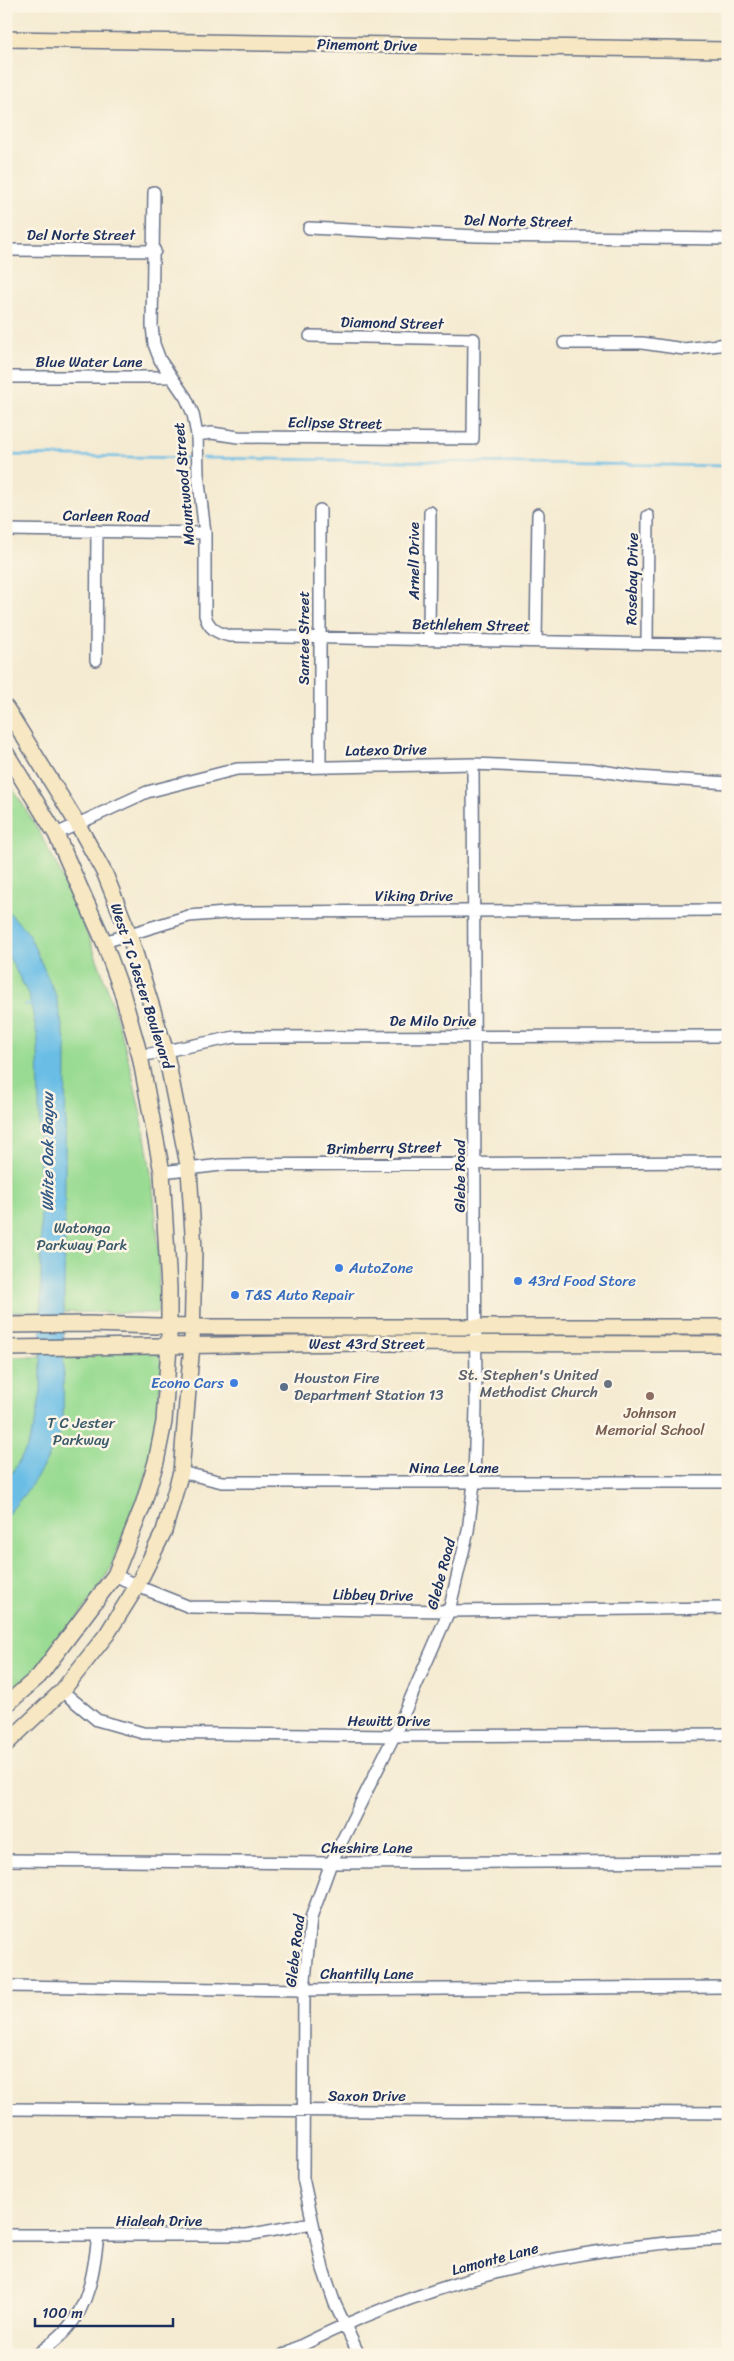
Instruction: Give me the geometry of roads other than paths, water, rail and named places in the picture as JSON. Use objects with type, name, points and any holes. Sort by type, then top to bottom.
[{"type":"main road","name":"Pinemont Drive","points":[[6,39],[728,50]]},
{"type":"main road","name":"West T C Jester Boulevard","points":[[6,708],[77,823],[104,874],[129,934],[165,1049],[189,1170],[194,1249],[193,1327],[181,1472],[164,1531],[136,1586],[107,1634],[62,1691],[6,1744]]},
{"type":"main road","name":"West T C Jester Boulevard","points":[[6,753],[56,834],[104,942],[121,989],[140,1056],[162,1172],[169,1281],[169,1345],[164,1422],[156,1462],[143,1505],[115,1575],[39,1676],[6,1705]]},
{"type":"main road","name":"West 43rd Street","points":[[6,1325],[89,1324],[193,1327],[474,1328],[728,1327]]},
{"type":"main road","points":[[290,1327],[293,1345]]},
{"type":"main road","points":[[362,1327],[362,1343]]},
{"type":"main road","points":[[615,1344],[616,1328]]},
{"type":"main road","name":"West 43rd Street","points":[[6,1348],[362,1343],[728,1344]]},
{"type":"street","name":"Mountwood Street","points":[[154,192],[155,251],[152,326],[154,344],[160,360],[186,398],[193,414],[198,440],[198,474],[205,533],[205,615],[207,622],[214,630]]},
{"type":"street","name":"Del Norte Street","points":[[309,228],[477,236],[728,239]]},
{"type":"street","name":"Del Norte Street","points":[[6,250],[155,251]]},
{"type":"street","name":"Diamond Street","points":[[310,336],[474,339],[473,439]]},
{"type":"street","points":[[564,343],[642,343],[684,349],[728,344]]},
{"type":"street","name":"Blue Water Lane","points":[[6,377],[171,377]]},
{"type":"street","name":"Eclipse Street","points":[[198,440],[212,432],[238,437],[473,439]]},
{"type":"street","name":"Santee Street","points":[[320,510],[320,766]]},
{"type":"street","name":"Arnell Drive","points":[[429,640],[430,512]]},
{"type":"street","points":[[536,641],[538,514]]},
{"type":"street","name":"Rosebay Drive","points":[[647,643],[648,516]]},
{"type":"street","name":"Carleen Road","points":[[6,530],[205,533]]},
{"type":"street","points":[[96,660],[97,531]]},
{"type":"street","name":"Bethlehem Street","points":[[214,630],[231,636],[728,645]]},
{"type":"street","name":"Latexo Drive","points":[[56,834],[147,792],[237,769],[473,764],[590,769],[638,777],[728,783]]},
{"type":"street","name":"Glebe Road","points":[[359,2355],[323,2269],[303,2178],[304,1990],[311,1918],[331,1863],[394,1736],[449,1611],[468,1531],[474,1483],[475,1344],[474,1162],[476,1036],[473,764]]},
{"type":"street","name":"Viking Drive","points":[[104,942],[189,916],[237,912],[728,910]]},
{"type":"street","name":"De Milo Drive","points":[[140,1056],[165,1049],[235,1037],[728,1036]]},
{"type":"street","name":"Brimberry Street","points":[[162,1172],[221,1165],[474,1162],[728,1162]]},
{"type":"street","name":"Nina Lee Lane","points":[[181,1472],[222,1482],[728,1482]]},
{"type":"street","name":"Libbey Drive","points":[[115,1575],[136,1586],[190,1607],[449,1611],[728,1608]]},
{"type":"street","name":"Hewitt Drive","points":[[62,1691],[97,1720],[143,1733],[394,1736],[728,1734]]},
{"type":"street","name":"Cheshire Lane","points":[[6,1860],[331,1863],[728,1861]]},
{"type":"street","name":"Chantilly Lane","points":[[6,1986],[304,1990],[728,1987]]},
{"type":"street","name":"Saxon Drive","points":[[6,2109],[728,2113]]},
{"type":"street","name":"Hialeah Drive","points":[[6,2235],[247,2235],[312,2223]]},
{"type":"street","points":[[37,2355],[67,2329],[83,2303],[94,2273],[98,2236]]},
{"type":"street","name":"Lamonte Lane","points":[[283,2355],[345,2324],[416,2296],[471,2279],[568,2256],[648,2244],[728,2240]]},
{"type":"water","name":"White Oak Bayou","points":[[6,909],[28,933],[56,996],[66,1045],[63,1425],[39,1473],[6,1516],[6,1483],[27,1448],[36,1420],[41,1391],[41,1243],[38,1039],[29,996],[6,951]]},
{"type":"waterway","points":[[6,455],[194,458]]},
{"type":"waterway","points":[[202,458],[728,466]]},
{"type":"waterway","points":[[25,1005],[33,1003]]},
{"type":"place","name":"AutoZone","points":[[339,1268]]},
{"type":"place","name":"43rd Food Store","points":[[518,1281]]},
{"type":"place","name":"T&S Auto Repair","points":[[235,1295]]},
{"type":"place","name":"Econo Cars","points":[[234,1383]]},
{"type":"place","name":"St. Stephen's United Methodist Church","points":[[608,1384]]},
{"type":"place","name":"Houston Fire Department Station 13","points":[[284,1387]]},
{"type":"place","name":"Johnson Memorial School","points":[[650,1396]]},
{"type":"park label","name":"Watonga Parkway Park","points":[[82,1236]]},
{"type":"park label","name":"T C Jester Parkway","points":[[81,1432]]}]
